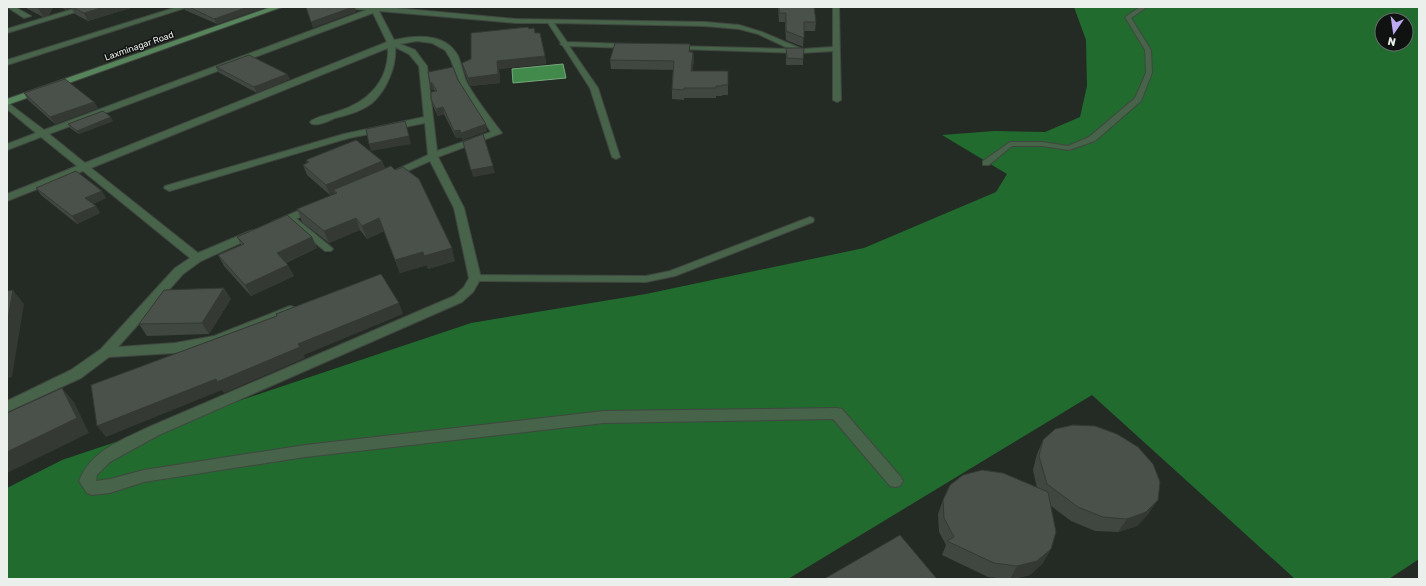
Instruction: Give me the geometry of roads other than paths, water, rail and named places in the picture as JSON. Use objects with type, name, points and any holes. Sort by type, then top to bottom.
[{"type":"street","points":[[10,7],[27,16]]},
{"type":"street","points":[[7,31],[88,7]]},
{"type":"street","points":[[7,63],[184,7]]},
{"type":"street","name":"Laxminagar Road","points":[[7,102],[278,7]]},
{"type":"street","points":[[353,7],[516,21]]},
{"type":"street","points":[[421,12],[432,7]]},
{"type":"street","points":[[315,122],[360,106],[370,100],[388,72],[392,60],[392,43],[378,8]]},
{"type":"street","points":[[7,147],[378,8]]},
{"type":"street","points":[[7,198],[392,43],[416,39],[440,42],[448,48],[454,56],[457,70],[465,85],[497,133],[433,156],[376,181]]},
{"type":"street","points":[[392,43],[412,52],[423,66],[433,156],[459,208],[474,278],[469,289],[458,299],[154,431],[95,464],[88,474],[87,482],[92,488],[110,486],[144,476],[305,451],[604,417],[837,413],[895,481]]},
{"type":"street","points":[[7,105],[197,258]]},
{"type":"street","points":[[169,188],[347,136],[430,119]]},
{"type":"street","points":[[7,407],[76,374],[106,352],[179,271],[197,258],[326,202]]},
{"type":"street","points":[[106,352],[175,348],[216,340],[301,305]]},
{"type":"lane","points":[[836,7],[838,100]]},
{"type":"lane","points":[[986,163],[1010,144],[1042,144],[1068,148],[1092,139],[1138,99],[1149,73],[1148,50],[1128,17],[1144,7]]},
{"type":"lane","points":[[516,21],[698,24],[739,27],[760,33],[801,51]]},
{"type":"lane","points":[[550,22],[563,44],[594,88],[616,157]]},
{"type":"lane","points":[[563,44],[635,46]]},
{"type":"lane","points":[[666,47],[801,51],[836,49]]},
{"type":"lane","points":[[290,218],[328,249]]},
{"type":"lane","points":[[474,278],[646,279],[672,274],[810,220]]}]
